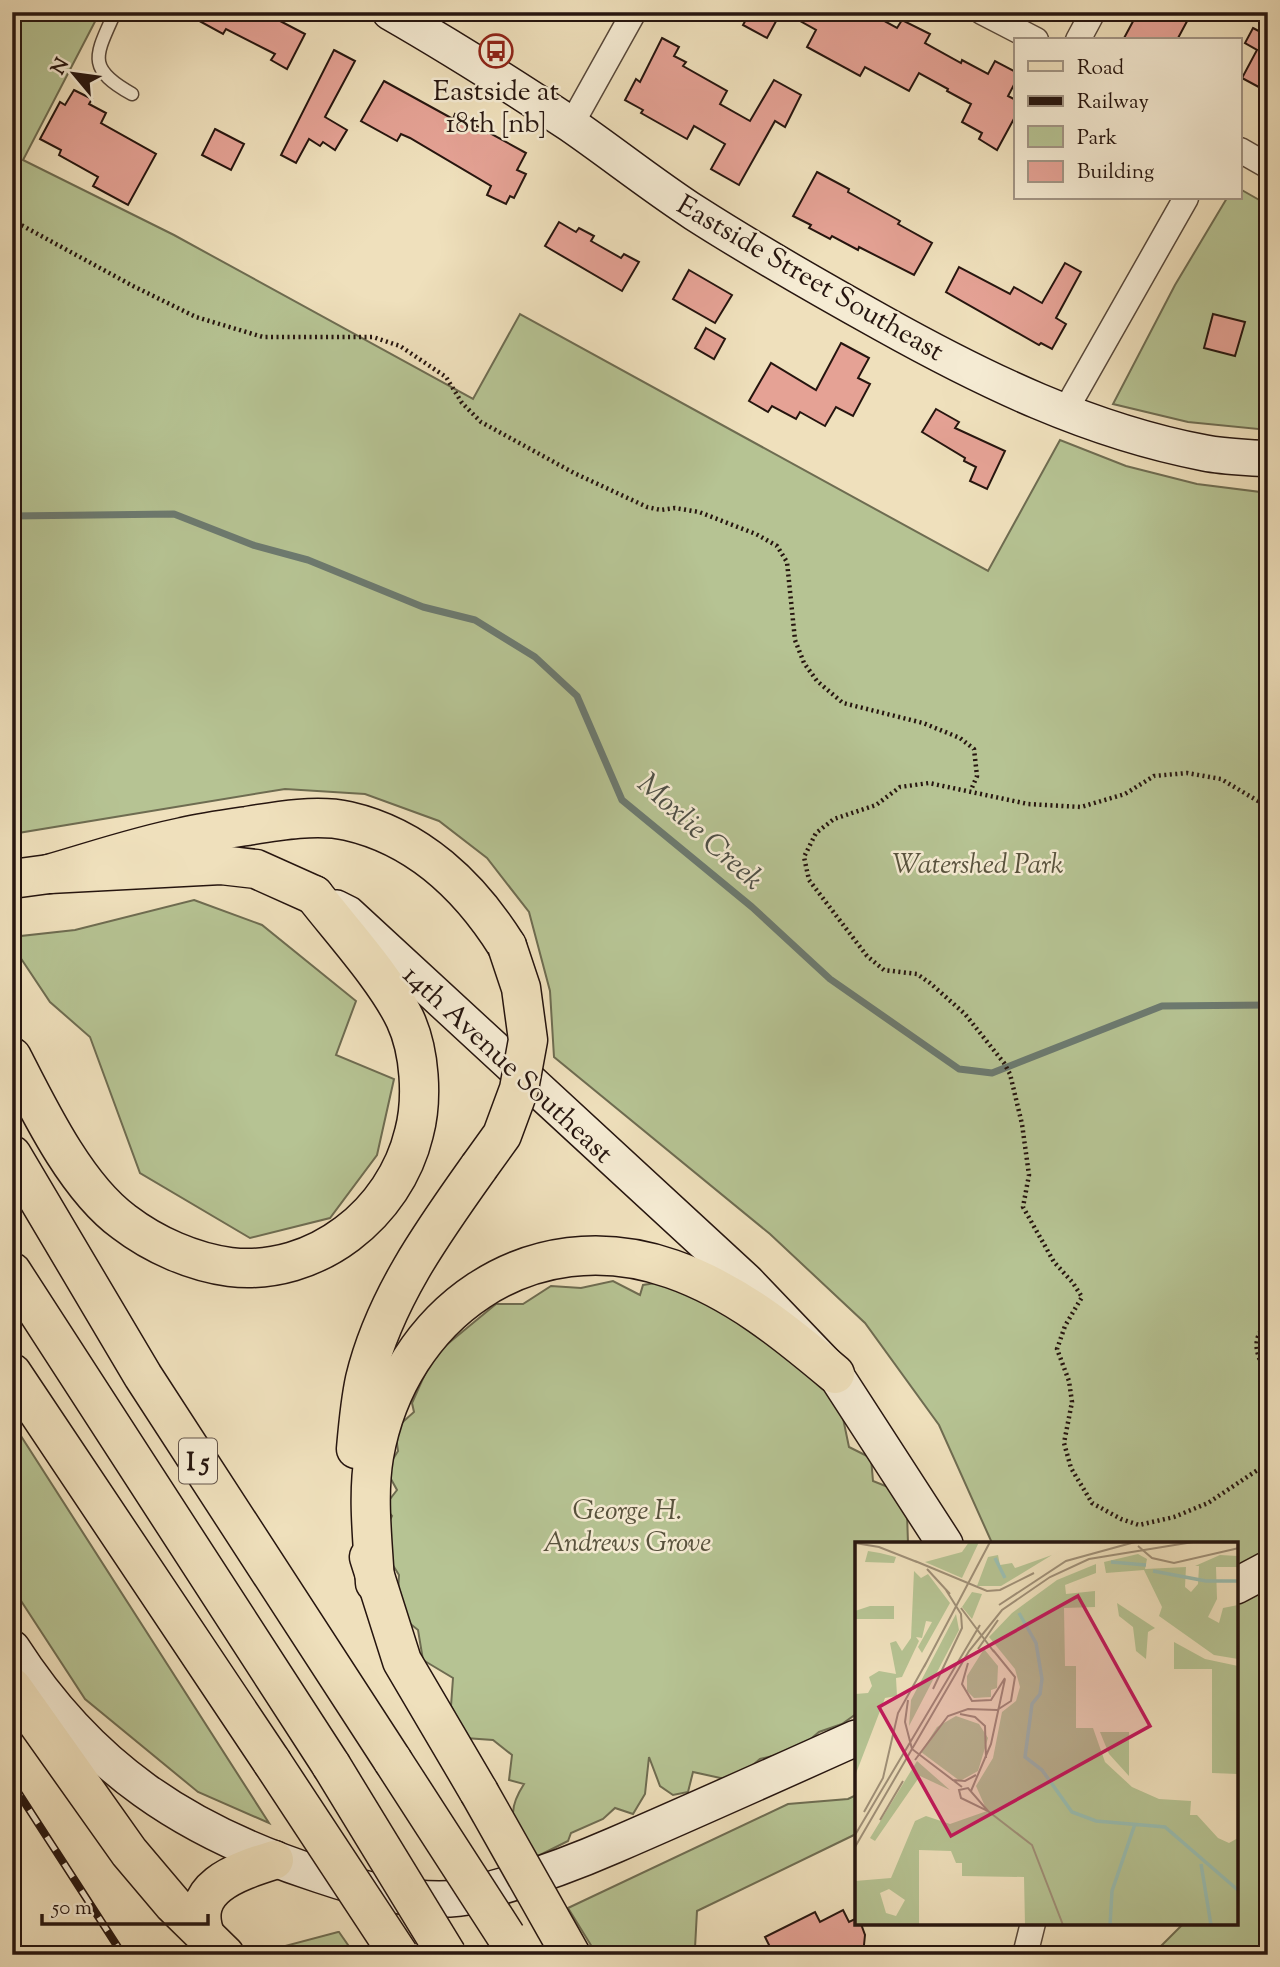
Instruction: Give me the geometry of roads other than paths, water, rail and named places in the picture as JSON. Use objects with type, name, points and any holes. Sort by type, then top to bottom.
[{"type":"main road","name":"Eastside Street Southeast","points":[[390,12],[440,40],[570,125],[694,212],[816,286],[1000,385],[1064,413],[1135,437],[1195,451],[1268,459]]},
{"type":"main road","points":[[49,874],[182,837],[286,819],[345,821],[386,833],[426,855],[463,888],[490,918],[508,946],[521,988],[528,1040],[519,1088],[502,1135],[428,1238],[389,1310],[365,1378],[355,1454],[355,1487],[375,1583],[402,1661],[571,1955]]},
{"type":"main road","name":"14th Avenue Southeast","points":[[12,879],[49,874],[222,865],[256,869],[314,895],[348,914],[746,1280],[835,1374],[898,1470],[928,1539]]},
{"type":"main road","points":[[12,1057],[54,1136],[101,1203],[123,1222],[149,1238],[202,1261],[263,1267],[294,1260],[345,1238],[369,1217],[401,1172],[411,1148],[420,1095],[412,1040],[405,1019],[382,983],[314,895]]},
{"type":"main road","name":"I 5","points":[[12,1156],[143,1376],[512,1945]]},
{"type":"main road","points":[[375,1583],[372,1487],[374,1457],[386,1410],[424,1339],[463,1302],[504,1275],[536,1264],[591,1255],[624,1256],[670,1268],[700,1279],[740,1301],[793,1339],[835,1374]]},
{"type":"main road","name":"I 5","points":[[12,1272],[331,1765],[447,1955]]},
{"type":"main road","points":[[12,1373],[399,1955]]},
{"type":"main road","points":[[12,1648],[54,1706],[76,1731],[142,1790],[181,1817],[274,1860],[347,1884],[404,1897],[461,1898],[542,1874],[582,1859],[855,1738]]},
{"type":"main road","points":[[12,1688],[129,1852],[173,1904],[216,1946]]},
{"type":"main road","points":[[802,1762],[855,1723]]},
{"type":"main road","points":[[802,1762],[855,1751]]},
{"type":"main road","points":[[216,1946],[201,1924],[201,1912],[208,1894],[231,1876],[274,1860]]},
{"type":"street","points":[[570,125],[634,12]]},
{"type":"street","points":[[982,12],[1032,38]]},
{"type":"street","points":[[1079,38],[1093,12]]},
{"type":"street","points":[[1242,151],[1268,166]]},
{"type":"street","points":[[1064,413],[1185,200]]},
{"type":"street","points":[[1026,1955],[1033,1925]]},
{"type":"lane","points":[[115,12],[97,58],[100,70],[111,82],[132,94]]},
{"type":"waterway","name":"Moxlie Creek","points":[[12,516],[174,514],[253,545],[308,560],[423,607],[475,620],[535,657],[577,696],[622,800],[752,907],[830,979],[959,1069],[992,1073],[1162,1006],[1268,1005]]},
{"type":"railway","points":[[12,1783],[123,1955]]},
{"type":"place","name":"Eastside at 18th [nb]","points":[[496,51]]},
{"type":"park label","name":"Watershed Park","points":[[978,863]]},
{"type":"park label","name":"George H. Andrews Grove","points":[[627,1525]]}]
